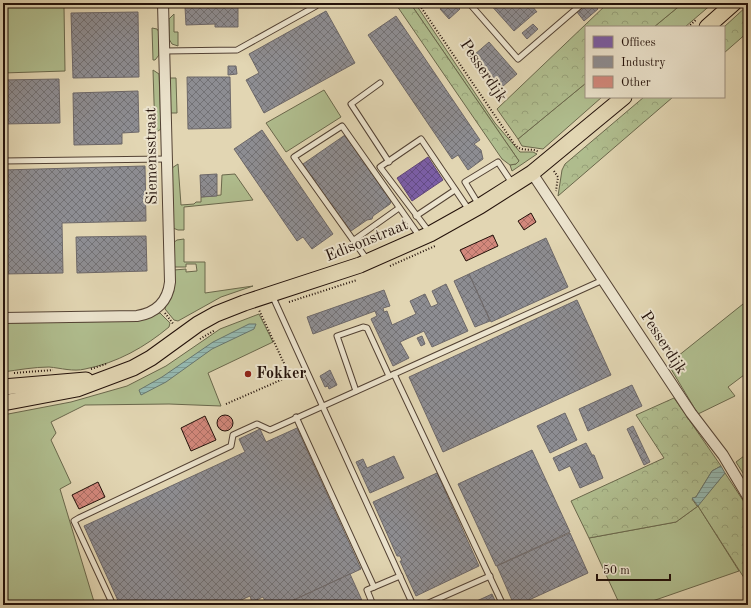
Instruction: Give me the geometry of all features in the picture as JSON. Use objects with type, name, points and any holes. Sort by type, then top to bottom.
[{"type":"main road","points":[[708,26],[734,3]]},
{"type":"main road","name":"Edisonstraat","points":[[3,402],[77,389],[133,368],[151,358],[198,324],[216,314],[369,262],[425,236],[475,209],[532,173],[623,98]]},
{"type":"main road","name":"Edisonstraat","points":[[3,388],[71,380],[101,379]]},
{"type":"street","name":"Siemensstraat","points":[[159,306],[168,292],[170,282],[163,3]]},
{"type":"street","name":"Pesserdijk","points":[[532,173],[555,204],[603,280],[691,413],[723,455],[748,497]]},
{"type":"street","points":[[3,318],[137,316],[148,314],[159,306]]},
{"type":"lane","points":[[165,51],[237,50],[316,6],[314,3]]},
{"type":"lane","points":[[469,3],[518,59],[583,3]]},
{"type":"lane","points":[[380,83],[351,104],[389,162]]},
{"type":"lane","points":[[369,262],[294,157],[342,126],[399,208],[425,236]]},
{"type":"lane","points":[[425,236],[416,216],[380,167],[421,139],[455,190],[475,209]]},
{"type":"lane","points":[[3,161],[167,159]]},
{"type":"lane","points":[[475,209],[465,182],[498,162],[514,185]]},
{"type":"lane","points":[[416,216],[455,190]]},
{"type":"lane","points":[[354,240],[399,208]]},
{"type":"lane","points":[[112,605],[74,521],[231,446],[234,435],[256,424],[270,430],[603,280]]},
{"type":"lane","points":[[272,294],[413,605]]},
{"type":"lane","points":[[356,391],[338,336],[363,327],[367,328],[392,375],[503,605]]},
{"type":"lane","points":[[296,417],[374,587]]},
{"type":"lane","points":[[373,605],[367,590],[400,576]]},
{"type":"lane","points":[[424,605],[490,576]]},
{"type":"path","name":"Pesserdijk","points":[[418,3],[515,145],[522,150],[538,150],[558,177],[555,204]]},
{"type":"path","points":[[226,404],[290,376],[255,300]]},
{"type":"path","points":[[159,306],[174,325]]},
{"type":"green space","points":[[3,3],[59,3],[59,6],[64,7],[65,71],[3,73]]},
{"type":"green space","points":[[395,3],[410,3],[519,161],[516,164],[510,165],[502,159]]},
{"type":"green space","points":[[410,3],[415,3],[495,123],[520,152],[533,152],[537,154],[512,171],[510,165],[516,164],[519,161]]},
{"type":"green space","points":[[608,3],[683,3],[655,26],[585,26],[585,84],[518,139],[497,109]]},
{"type":"green space","points":[[683,3],[713,3],[686,26],[655,26]]},
{"type":"green space","points":[[748,5],[748,32],[725,52],[725,26]]},
{"type":"green space","points":[[174,14],[174,32],[178,32],[178,46],[172,44],[169,39],[169,19]]},
{"type":"green space","points":[[152,28],[157,29],[159,32],[159,55],[155,60],[153,60]]},
{"type":"green space","points":[[153,70],[159,74],[161,129],[155,133]]},
{"type":"green space","points":[[170,78],[176,78],[177,113],[170,113]]},
{"type":"green space","points":[[585,84],[585,98],[601,98],[543,149],[522,146],[518,139]]},
{"type":"green space","points":[[324,90],[341,117],[286,152],[266,123]]},
{"type":"green space","points":[[643,98],[672,98],[558,196],[562,170],[565,164]]},
{"type":"green space","points":[[178,164],[181,205],[201,202],[201,197],[221,195],[222,175],[235,174],[253,200],[184,207],[184,230],[173,228],[172,168]]},
{"type":"green space","points":[[184,239],[184,262],[205,262],[205,293],[253,286],[221,297],[178,321],[174,320],[165,309],[174,270],[186,269],[186,272],[197,271],[196,264],[186,264],[186,267],[174,267],[173,243],[177,240]]},
{"type":"green space","points":[[748,300],[748,372],[728,387],[735,396],[698,414],[668,364]]},
{"type":"green space","points":[[160,313],[170,323],[169,327],[130,353],[108,363],[80,370],[43,367],[3,372],[3,323],[136,321]]},
{"type":"green space","points":[[259,314],[273,342],[208,373],[221,406],[169,404],[85,405],[51,422],[56,433],[51,440],[71,483],[60,489],[95,605],[3,605],[3,415],[71,402],[127,386],[166,366],[220,329]]},
{"type":"green space","points":[[674,398],[721,466],[712,471],[696,497],[692,499],[697,506],[725,473],[748,508],[748,584],[698,506],[676,522],[589,538],[571,501],[664,458],[636,415]]},
{"type":"green space","points":[[748,453],[748,481],[736,462]]},
{"type":"green space","points":[[698,506],[739,571],[641,605],[620,605],[589,538],[676,522]]},
{"type":"water","points":[[249,324],[256,324],[254,329],[212,349],[166,382],[141,395],[139,390],[162,377],[213,342]]},
{"type":"water","points":[[721,466],[725,473],[698,506],[692,498],[696,497],[712,471]]},
{"type":"building: Offices","points":[[428,157],[443,180],[412,201],[397,178]]},
{"type":"building: Industry","points":[[210,3],[238,3],[238,27],[215,27],[215,24],[186,25],[185,7],[210,6]]},
{"type":"building: Industry","points":[[447,3],[454,3],[460,9],[449,19],[440,9]]},
{"type":"building: Industry","points":[[489,3],[536,3],[532,6],[537,12],[514,31]]},
{"type":"building: Industry","points":[[587,3],[593,3],[598,9],[584,21],[577,12]]},
{"type":"building: Industry","points":[[326,11],[355,63],[264,113],[246,80],[259,73],[249,54]]},
{"type":"building: Industry","points":[[138,12],[139,77],[73,78],[71,13]]},
{"type":"building: Industry","points":[[396,16],[480,140],[474,144],[481,150],[483,159],[468,170],[458,155],[452,159],[368,35]]},
{"type":"building: Industry","points":[[533,24],[538,29],[527,39],[522,33]]},
{"type":"building: Industry","points":[[489,42],[517,74],[502,87],[474,55]]},
{"type":"building: Industry","points":[[228,66],[236,66],[237,74],[228,75]]},
{"type":"building: Industry","points":[[187,77],[230,77],[231,128],[188,129]]},
{"type":"building: Industry","points":[[59,79],[60,123],[3,124],[3,80]]},
{"type":"building: Industry","points":[[138,91],[139,132],[122,133],[122,144],[74,145],[73,93]]},
{"type":"building: Industry","points":[[262,130],[333,234],[312,249],[303,237],[297,241],[234,149]]},
{"type":"building: Industry","points":[[345,135],[391,201],[390,204],[373,216],[372,219],[367,220],[351,231],[303,164]]},
{"type":"building: Industry","points":[[145,166],[146,221],[62,223],[63,273],[3,274],[3,170]]},
{"type":"building: Industry","points":[[217,174],[217,196],[201,197],[200,175]]},
{"type":"building: Industry","points":[[146,236],[147,271],[77,273],[76,237]]},
{"type":"building: Industry","points":[[546,238],[568,287],[491,322],[469,274]]},
{"type":"building: Industry","points":[[469,274],[490,321],[475,327],[454,281]]},
{"type":"building: Industry","points":[[446,284],[468,331],[432,347],[424,331],[400,342],[409,358],[393,366],[371,319],[377,316],[375,311],[313,334],[307,317],[384,290],[390,306],[383,308],[384,312],[387,311],[392,325],[416,314],[410,301],[425,294],[431,307],[438,304],[432,291]]},
{"type":"building: Industry","points":[[577,300],[611,375],[443,452],[409,377]]},
{"type":"building: Industry","points":[[422,336],[425,344],[421,346],[417,338]]},
{"type":"building: Industry","points":[[330,370],[337,385],[329,389],[328,386],[325,387],[320,376]]},
{"type":"building: Industry","points":[[632,385],[642,406],[588,431],[579,409]]},
{"type":"building: Industry","points":[[565,413],[577,440],[550,453],[537,426]]},
{"type":"building: Industry","points":[[633,426],[650,462],[644,465],[627,429]]},
{"type":"building: Industry","points":[[297,428],[361,569],[283,605],[267,605],[263,597],[252,602],[250,596],[230,605],[120,605],[84,526],[245,452],[239,439],[260,429],[266,442]]},
{"type":"building: Industry","points":[[586,443],[592,455],[594,455],[603,478],[580,488],[570,466],[559,471],[553,458]]},
{"type":"building: Industry","points":[[532,450],[570,532],[496,566],[458,484]]},
{"type":"building: Industry","points":[[394,456],[404,478],[370,493],[356,462],[363,459],[367,468]]},
{"type":"building: Industry","points":[[437,473],[479,566],[416,596],[400,561],[402,561],[400,556],[397,556],[373,502]]},
{"type":"building: Industry","points":[[570,533],[588,573],[518,605],[514,605],[497,566]]},
{"type":"building: Industry","points":[[350,574],[364,605],[283,605]]},
{"type":"building: Industry","points":[[492,594],[497,605],[468,605]]},
{"type":"building: Other","points":[[531,213],[536,222],[524,230],[518,221]]},
{"type":"building: Other","points":[[493,235],[498,246],[466,261],[460,250]]},
{"type":"building: Other","points":[[225,415],[231,417],[233,423],[231,429],[225,431],[219,429],[217,423],[219,417]]},
{"type":"building: Other","points":[[205,416],[216,440],[191,451],[181,428]]},
{"type":"building: Other","points":[[98,482],[105,497],[79,509],[72,495]]},
{"type":"place","name":"Fokker","points":[[248,374]]}]
